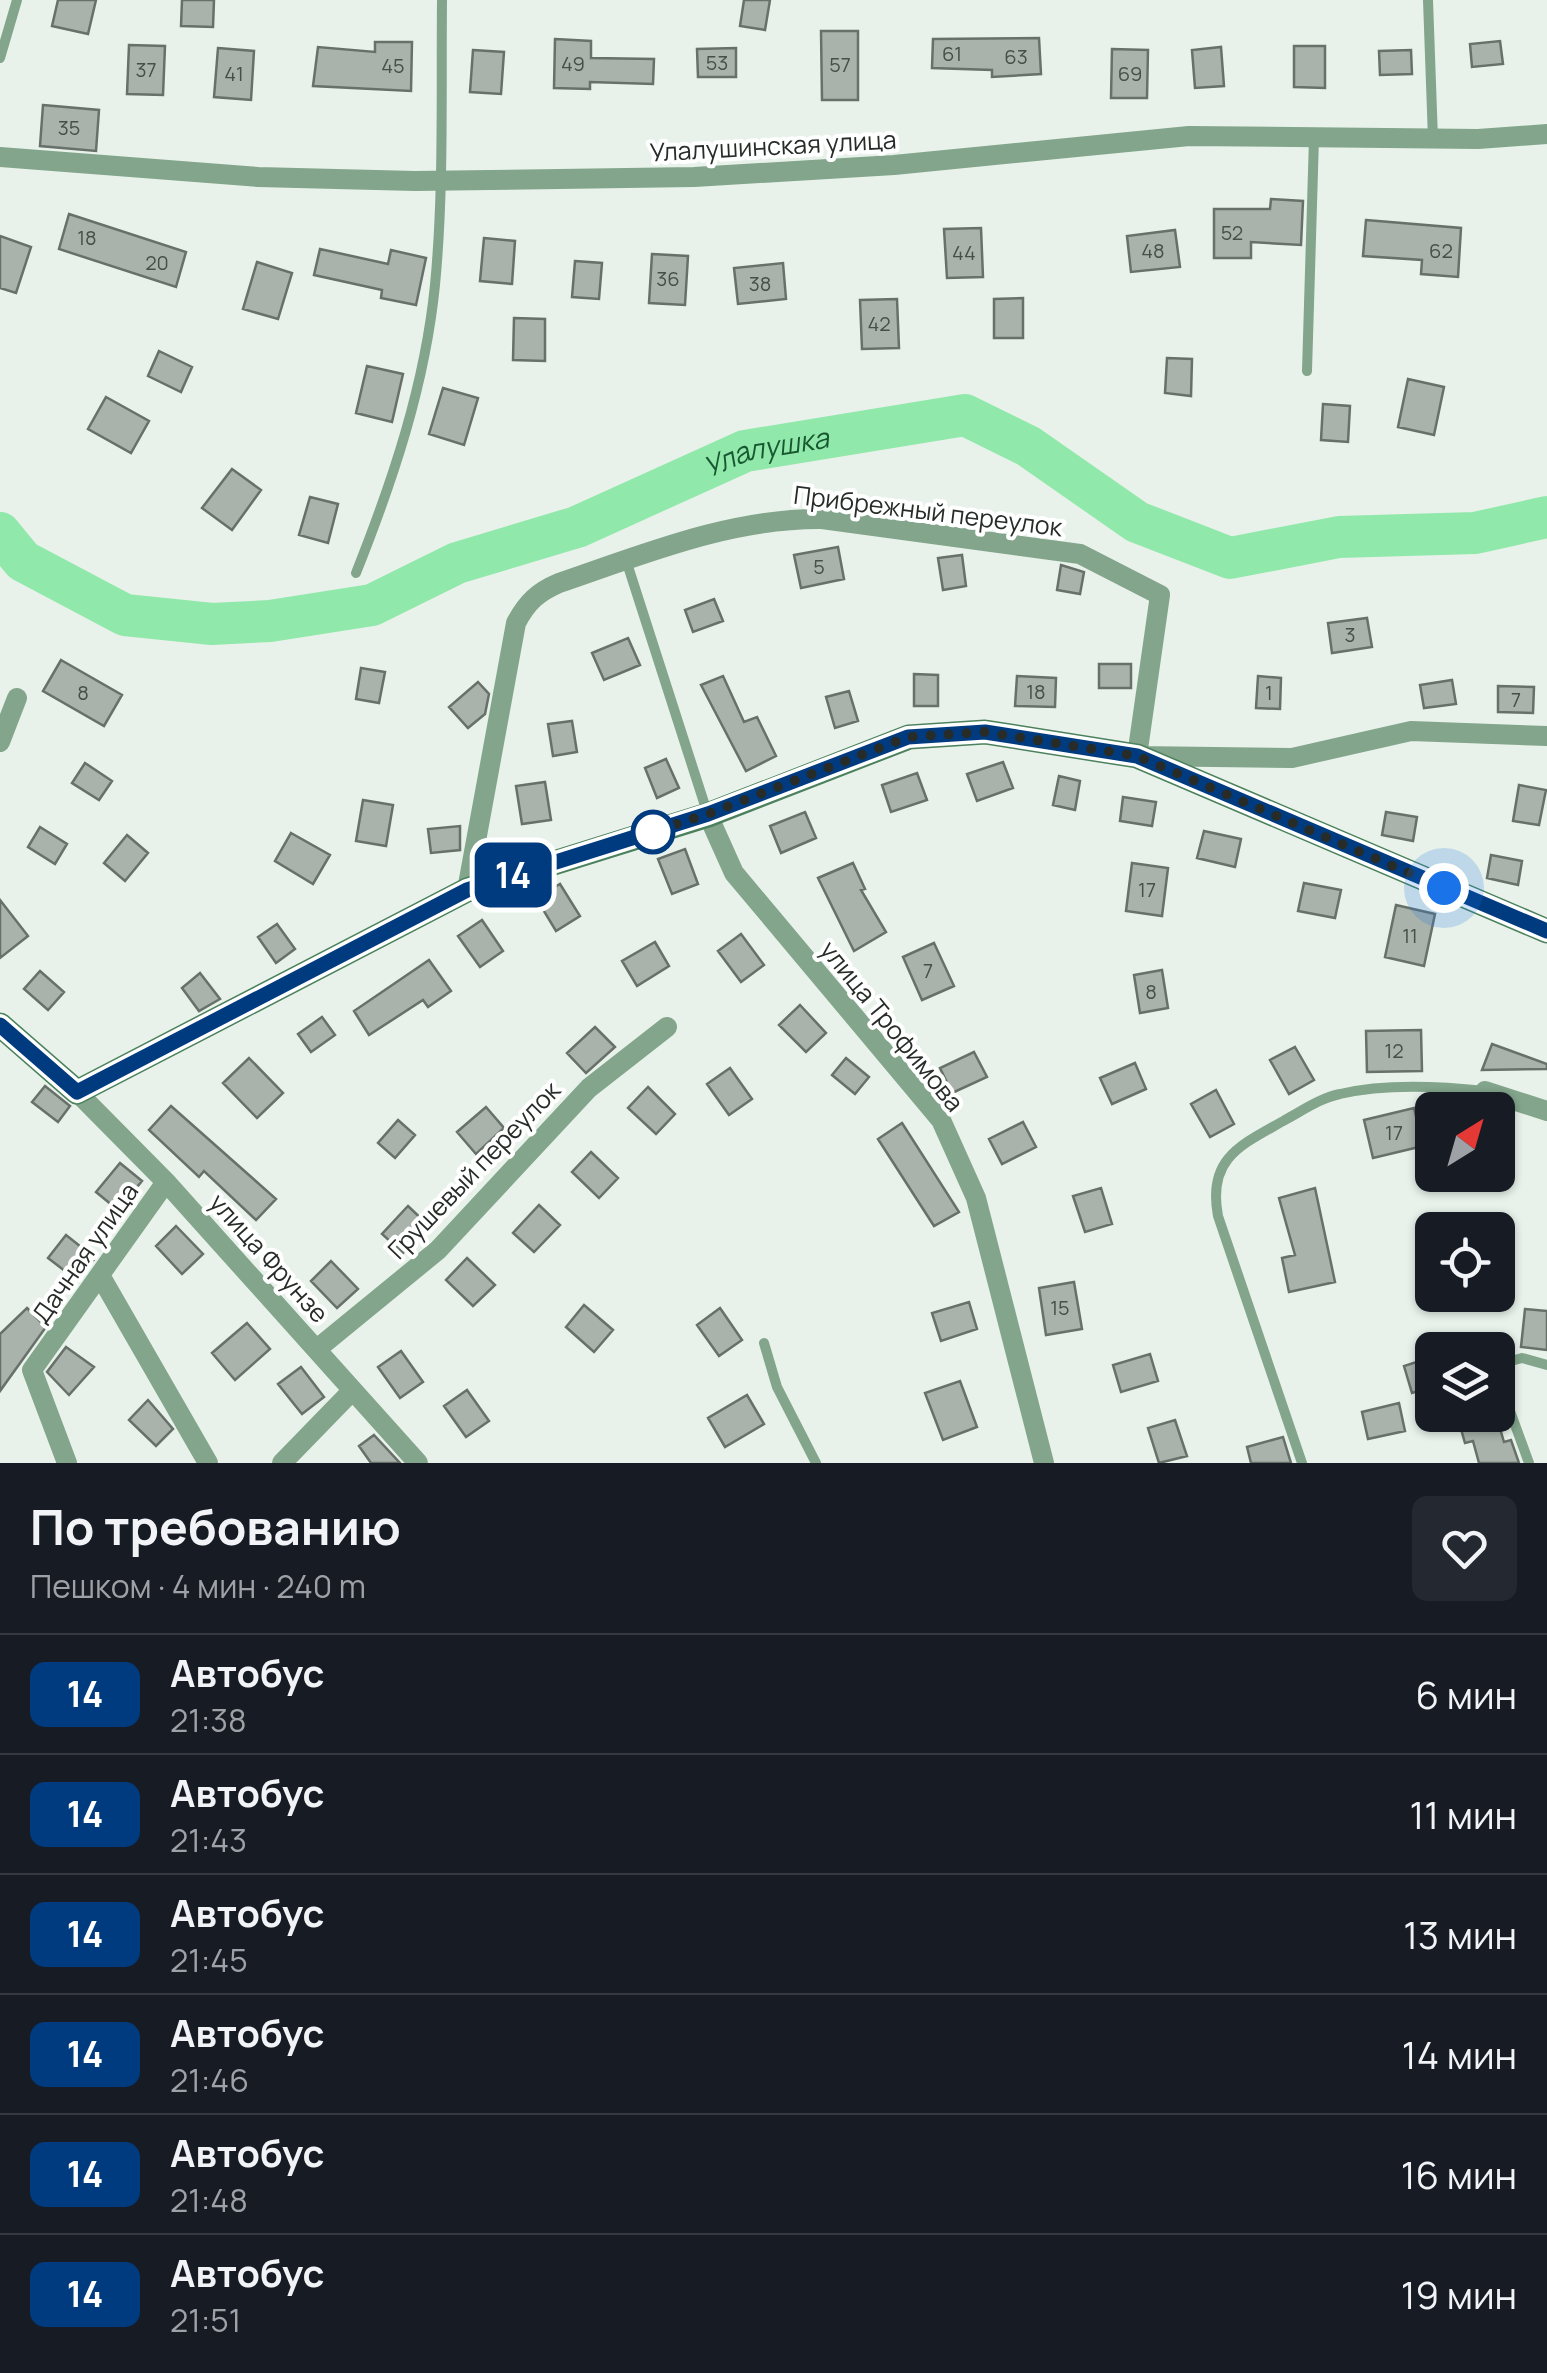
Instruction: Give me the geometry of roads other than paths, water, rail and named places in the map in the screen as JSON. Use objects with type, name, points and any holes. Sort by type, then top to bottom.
[{"type":"street","name":"Улалушинская улица","points":[[0,157],[258,177],[440,181],[694,177],[894,166],[1189,136],[1433,138],[1547,134]]},
{"type":"street","name":"Прибрежный переулок","points":[[467,890],[516,623],[540,590],[740,525],[780,518],[822,519],[1080,554],[1160,595],[1137,756]]},
{"type":"street","points":[[0,742],[18,698]]},
{"type":"street","points":[[0,1025],[77,1092],[467,890],[708,814],[908,737],[985,732],[1137,756],[1292,758],[1411,732],[1547,736]]},
{"type":"street","points":[[1137,756],[1547,932]]},
{"type":"street","name":"улица Трофимова","points":[[708,814],[734,873],[941,1120],[976,1198],[1044,1463]]},
{"type":"street","name":"Грушевый переулок","points":[[317,1348],[438,1250],[588,1088],[667,1027]]},
{"type":"street","name":"улица Фрунзе","points":[[77,1092],[166,1182],[418,1463]]},
{"type":"street","points":[[1515,1101],[1547,1110]]},
{"type":"street","name":"Дачная улица","points":[[67,1463],[32,1370],[166,1182]]},
{"type":"street","points":[[102,1276],[208,1463]]},
{"type":"street","points":[[282,1463],[351,1392]]},
{"type":"lane","points":[[0,58],[17,0]]},
{"type":"lane","points":[[356,573],[391,485],[417,394],[435,286],[442,0]]},
{"type":"lane","points":[[1428,0],[1433,138]]},
{"type":"lane","points":[[1308,371],[1314,137]]},
{"type":"lane","points":[[626,560],[708,814]]},
{"type":"lane","points":[[1302,1463],[1218,1216],[1214,1194],[1217,1176],[1242,1144],[1336,1094],[1383,1088],[1485,1092]]},
{"type":"lane","points":[[764,1344],[777,1387],[816,1463]]},
{"type":"lane","points":[[1529,1463],[1499,1381],[1511,1361],[1522,1358],[1547,1366]]},
{"type":"waterway","name":"Улалушка","points":[[0,533],[23,561],[125,615],[212,624],[270,621],[372,605],[457,563],[577,527],[745,451],[965,415],[1028,446],[1137,522],[1230,558],[1339,537],[1475,533],[1547,517]]}]
